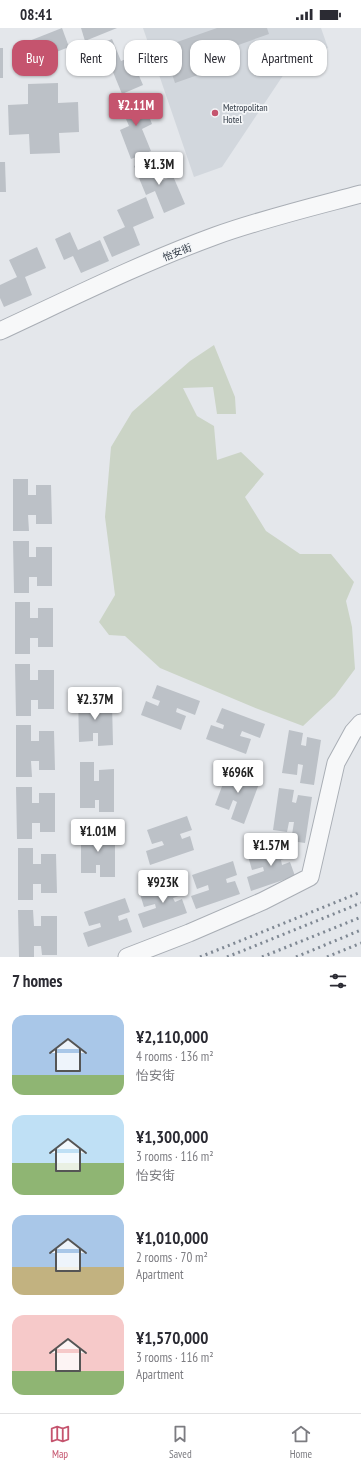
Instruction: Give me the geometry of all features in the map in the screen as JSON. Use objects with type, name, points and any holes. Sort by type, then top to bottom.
[{"type":"street","name":"怡安街","points":[[0,331],[121,275],[215,236],[361,194]]},
{"type":"street","points":[[127,957],[189,933],[263,901],[310,877],[336,763],[353,732],[361,723]]},
{"type":"shaded area","name":"Metropolitan Hotel","points":[[143,28],[321,28],[325,40],[248,40],[248,76],[283,76],[222,167],[194,177],[159,76],[182,76],[182,40],[147,40]]},
{"type":"green space","points":[[214,345],[235,397],[236,414],[217,414],[213,387],[183,388],[197,416],[214,426],[217,460],[241,452],[264,474],[245,497],[266,531],[300,554],[331,554],[354,582],[346,601],[352,627],[355,669],[335,696],[303,726],[160,668],[125,636],[109,635],[99,622],[115,595],[105,517],[111,447],[132,412],[190,361]]},
{"type":"building","points":[[62,28],[66,40],[66,48],[58,51],[58,40],[32,40]]},
{"type":"building","points":[[81,28],[117,28],[87,40],[85,40]]},
{"type":"building","points":[[217,28],[267,28],[269,34],[248,40],[248,42],[240,44],[240,40],[190,40],[190,76],[195,76],[175,83],[173,76],[182,76],[182,40]]},
{"type":"building","points":[[0,48],[3,48],[3,78],[0,78]]},
{"type":"building","points":[[116,49],[121,61],[124,60],[124,76],[139,76],[143,85],[122,94],[115,76],[116,76]]},
{"type":"building","points":[[58,83],[58,103],[78,102],[79,132],[59,133],[60,153],[30,154],[29,134],[9,135],[8,105],[28,104],[28,84]]},
{"type":"building","points":[[141,96],[152,124],[142,129],[151,151],[131,159],[120,130],[129,126],[120,105]]},
{"type":"building","points":[[154,158],[163,180],[173,176],[185,204],[164,213],[155,191],[146,195],[134,166]]},
{"type":"building","points":[[0,162],[5,162],[6,192],[0,192]]},
{"type":"building","points":[[146,197],[154,218],[133,227],[140,245],[112,257],[103,237],[125,227],[117,210]]},
{"type":"building","points":[[70,232],[78,250],[100,240],[109,261],[81,273],[73,256],[64,260],[55,239]]},
{"type":"building","points":[[37,247],[46,268],[25,277],[32,295],[4,307],[0,298],[0,285],[17,277],[9,260]]},
{"type":"building","points":[[13,479],[28,479],[28,495],[36,495],[36,485],[51,485],[52,524],[36,524],[36,515],[28,515],[29,531],[13,531]]},
{"type":"building","points":[[13,541],[29,541],[29,557],[36,557],[36,547],[52,547],[52,586],[37,586],[37,577],[29,577],[29,593],[14,593]]},
{"type":"building","points":[[15,602],[30,602],[30,618],[38,618],[38,608],[53,608],[53,647],[38,647],[38,638],[30,638],[30,654],[15,654]]},
{"type":"building","points":[[15,664],[30,664],[30,680],[38,680],[38,670],[54,670],[54,709],[38,709],[38,700],[31,700],[31,716],[16,716]]},
{"type":"building","points":[[157,685],[200,701],[195,715],[177,708],[176,712],[186,716],[181,730],[141,715],[146,701],[158,706],[160,701],[152,698]]},
{"type":"building","points":[[78,695],[93,695],[93,714],[98,714],[97,703],[112,703],[113,745],[98,746],[98,733],[93,733],[93,741],[79,742]]},
{"type":"building","points":[[222,708],[265,724],[260,738],[242,731],[240,736],[251,739],[246,754],[206,739],[211,725],[223,729],[224,725],[216,722]]},
{"type":"building","points":[[16,725],[31,725],[31,741],[39,741],[39,731],[54,731],[55,770],[39,770],[39,761],[31,761],[32,777],[16,777]]},
{"type":"building","points":[[289,730],[303,733],[301,745],[306,746],[307,737],[321,740],[314,785],[300,783],[303,765],[298,764],[297,775],[282,773]]},
{"type":"building","points":[[80,762],[94,762],[94,781],[99,781],[99,770],[114,769],[114,812],[99,812],[99,800],[95,800],[95,808],[80,808]]},
{"type":"building","points":[[230,765],[244,770],[239,782],[244,783],[247,776],[260,781],[244,824],[231,819],[237,802],[233,800],[229,810],[215,805]]},
{"type":"building","points":[[16,787],[32,787],[32,803],[39,803],[39,793],[55,793],[55,832],[40,832],[40,823],[32,823],[32,839],[17,839]]},
{"type":"building","points":[[279,788],[294,790],[292,802],[296,803],[298,795],[312,797],[305,843],[291,841],[294,822],[289,822],[287,832],[273,830]]},
{"type":"building","points":[[187,816],[192,830],[180,834],[182,839],[190,836],[194,850],[150,865],[146,851],[164,845],[162,841],[152,844],[147,830]]},
{"type":"building","points":[[81,827],[95,827],[96,846],[100,846],[100,835],[115,834],[115,877],[100,877],[100,865],[96,865],[96,873],[81,873]]},
{"type":"building","points":[[288,842],[293,856],[281,860],[282,865],[290,862],[295,876],[251,891],[247,877],[264,871],[263,867],[252,870],[248,856]]},
{"type":"building","points":[[18,848],[33,848],[33,864],[41,864],[41,854],[56,854],[57,893],[41,893],[41,884],[33,884],[33,900],[18,900]]},
{"type":"building","points":[[233,861],[237,875],[226,879],[227,883],[235,881],[240,894],[196,909],[191,896],[209,890],[208,885],[197,889],[192,875]]},
{"type":"building","points":[[180,879],[185,894],[173,898],[175,902],[182,899],[187,913],[143,928],[138,914],[156,908],[155,904],[144,907],[140,894]]},
{"type":"building","points":[[125,898],[130,912],[118,916],[119,921],[127,918],[132,932],[88,947],[83,933],[101,927],[100,923],[89,926],[84,912]]},
{"type":"building","points":[[18,910],[33,910],[34,926],[41,926],[41,916],[57,916],[57,955],[42,955],[41,946],[34,946],[34,957],[19,957]]},
{"type":"railway","points":[[200,957],[361,892]]},
{"type":"railway","points":[[227,957],[361,903]]},
{"type":"railway","points":[[262,957],[361,917]]},
{"type":"railway","points":[[296,957],[361,930]]},
{"type":"railway","points":[[327,957],[361,943]]},
{"type":"place","name":"Metropolitan Hotel","points":[[215,113]]}]
